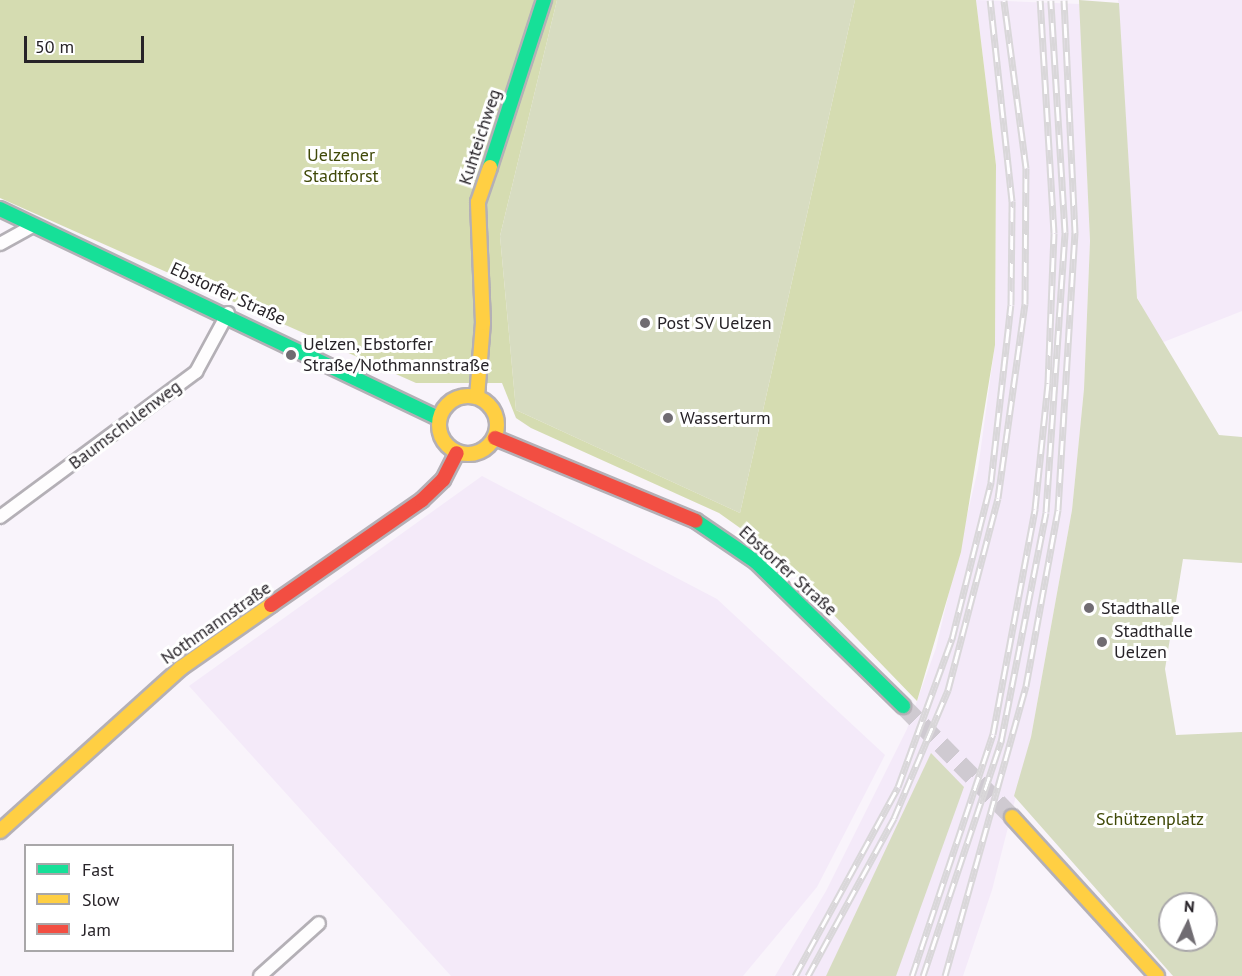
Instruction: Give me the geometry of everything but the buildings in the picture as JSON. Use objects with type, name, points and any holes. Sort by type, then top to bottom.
[{"type":"main road","name":"Kuhteichweg","points":[[477,397],[483,323],[478,202],[544,0]]},
{"type":"main road","name":"Ebstorfer Straße","points":[[0,209],[228,313],[439,418]]},
{"type":"main road","points":[[458,397],[477,397],[497,418],[495,438],[479,453],[457,453],[441,439],[439,418],[458,397]]},
{"type":"main road","name":"Ebstorfer Straße","points":[[495,438],[707,526],[756,562],[903,706]]},
{"type":"main road","name":"Nothmannstraße","points":[[0,831],[181,668],[422,500],[443,480],[457,453]]},
{"type":"main road","points":[[1012,817],[1157,976]]},
{"type":"street","points":[[0,244],[34,225]]},
{"type":"street","name":"Baumschulenweg","points":[[0,517],[196,372],[228,313]]},
{"type":"street","points":[[260,976],[319,923]]},
{"type":"shaded area","points":[[976,0],[1080,4],[1090,241],[1084,389],[1072,510],[1031,737],[992,890],[963,976],[775,976],[826,891],[907,729],[936,648],[978,469],[995,344],[996,165]]},
{"type":"shaded area","points":[[1118,0],[1242,0],[1242,311],[1161,343],[1137,297]]},
{"type":"shaded area","points":[[482,476],[717,599],[885,755],[817,887],[743,976],[451,976],[189,686]]},
{"type":"green space","name":"Uelzener Stadtforst","points":[[0,0],[557,0],[500,236],[516,410],[740,513],[855,0],[976,0],[996,165],[995,345],[961,552],[917,701],[771,550],[719,513],[531,428],[516,418],[502,383],[416,383],[0,198]]},
{"type":"green space","name":"Post SV Uelzen","points":[[557,0],[855,0],[740,513],[516,410],[500,236]]},
{"type":"green space","name":"Schützenplatz","points":[[1079,0],[1119,3],[1137,298],[1219,435],[1242,437],[1242,563],[1183,559],[1165,669],[1176,735],[1242,732],[1242,976],[1173,976],[1014,796],[1031,737],[1072,510],[1084,389],[1090,241]]},
{"type":"green space","points":[[931,753],[964,787],[896,976],[826,976]]},
{"type":"tunnel","points":[[903,706],[1012,817]]},
{"type":"railway","points":[[795,976],[898,787],[952,639],[991,482],[1011,305],[1012,201],[990,0]]},
{"type":"railway","points":[[808,976],[894,818],[948,690],[998,498],[1025,304],[1026,168],[1004,0]]},
{"type":"railway","points":[[912,976],[993,734],[1035,509],[1048,383],[1054,233],[1040,0]]},
{"type":"railway","points":[[923,976],[1001,742],[1046,512],[1065,232],[1051,0]]},
{"type":"railway","points":[[945,976],[1026,686],[1058,510],[1075,233],[1064,0]]},
{"type":"traffic: fast","points":[[490,167],[544,0]]},
{"type":"traffic: fast","points":[[0,209],[439,418]]},
{"type":"traffic: fast","points":[[696,521],[756,562],[903,706]]},
{"type":"traffic: slow","points":[[477,397],[483,323],[478,202],[490,167]]},
{"type":"traffic: slow","points":[[462,396],[474,396],[484,400],[493,409],[497,425],[497,431],[489,446],[474,454],[462,454],[452,450],[443,441],[439,431],[439,419],[443,409],[452,400],[462,396]]},
{"type":"traffic: slow","points":[[0,831],[181,668],[271,605]]},
{"type":"traffic: slow","points":[[1012,817],[1157,976]]},
{"type":"traffic: jam","points":[[495,438],[696,521]]},
{"type":"traffic: jam","points":[[271,605],[422,500],[443,480],[457,453]]},
{"type":"place","name":"Post SV Uelzen","points":[[645,323]]},
{"type":"place","name":"Uelzen, Ebstorfer Straße/Nothmannstraße","points":[[291,355]]},
{"type":"place","name":"Wasserturm","points":[[668,418]]},
{"type":"place","name":"Stadthalle","points":[[1089,608]]},
{"type":"place","name":"Stadthalle Uelzen","points":[[1102,642]]}]
